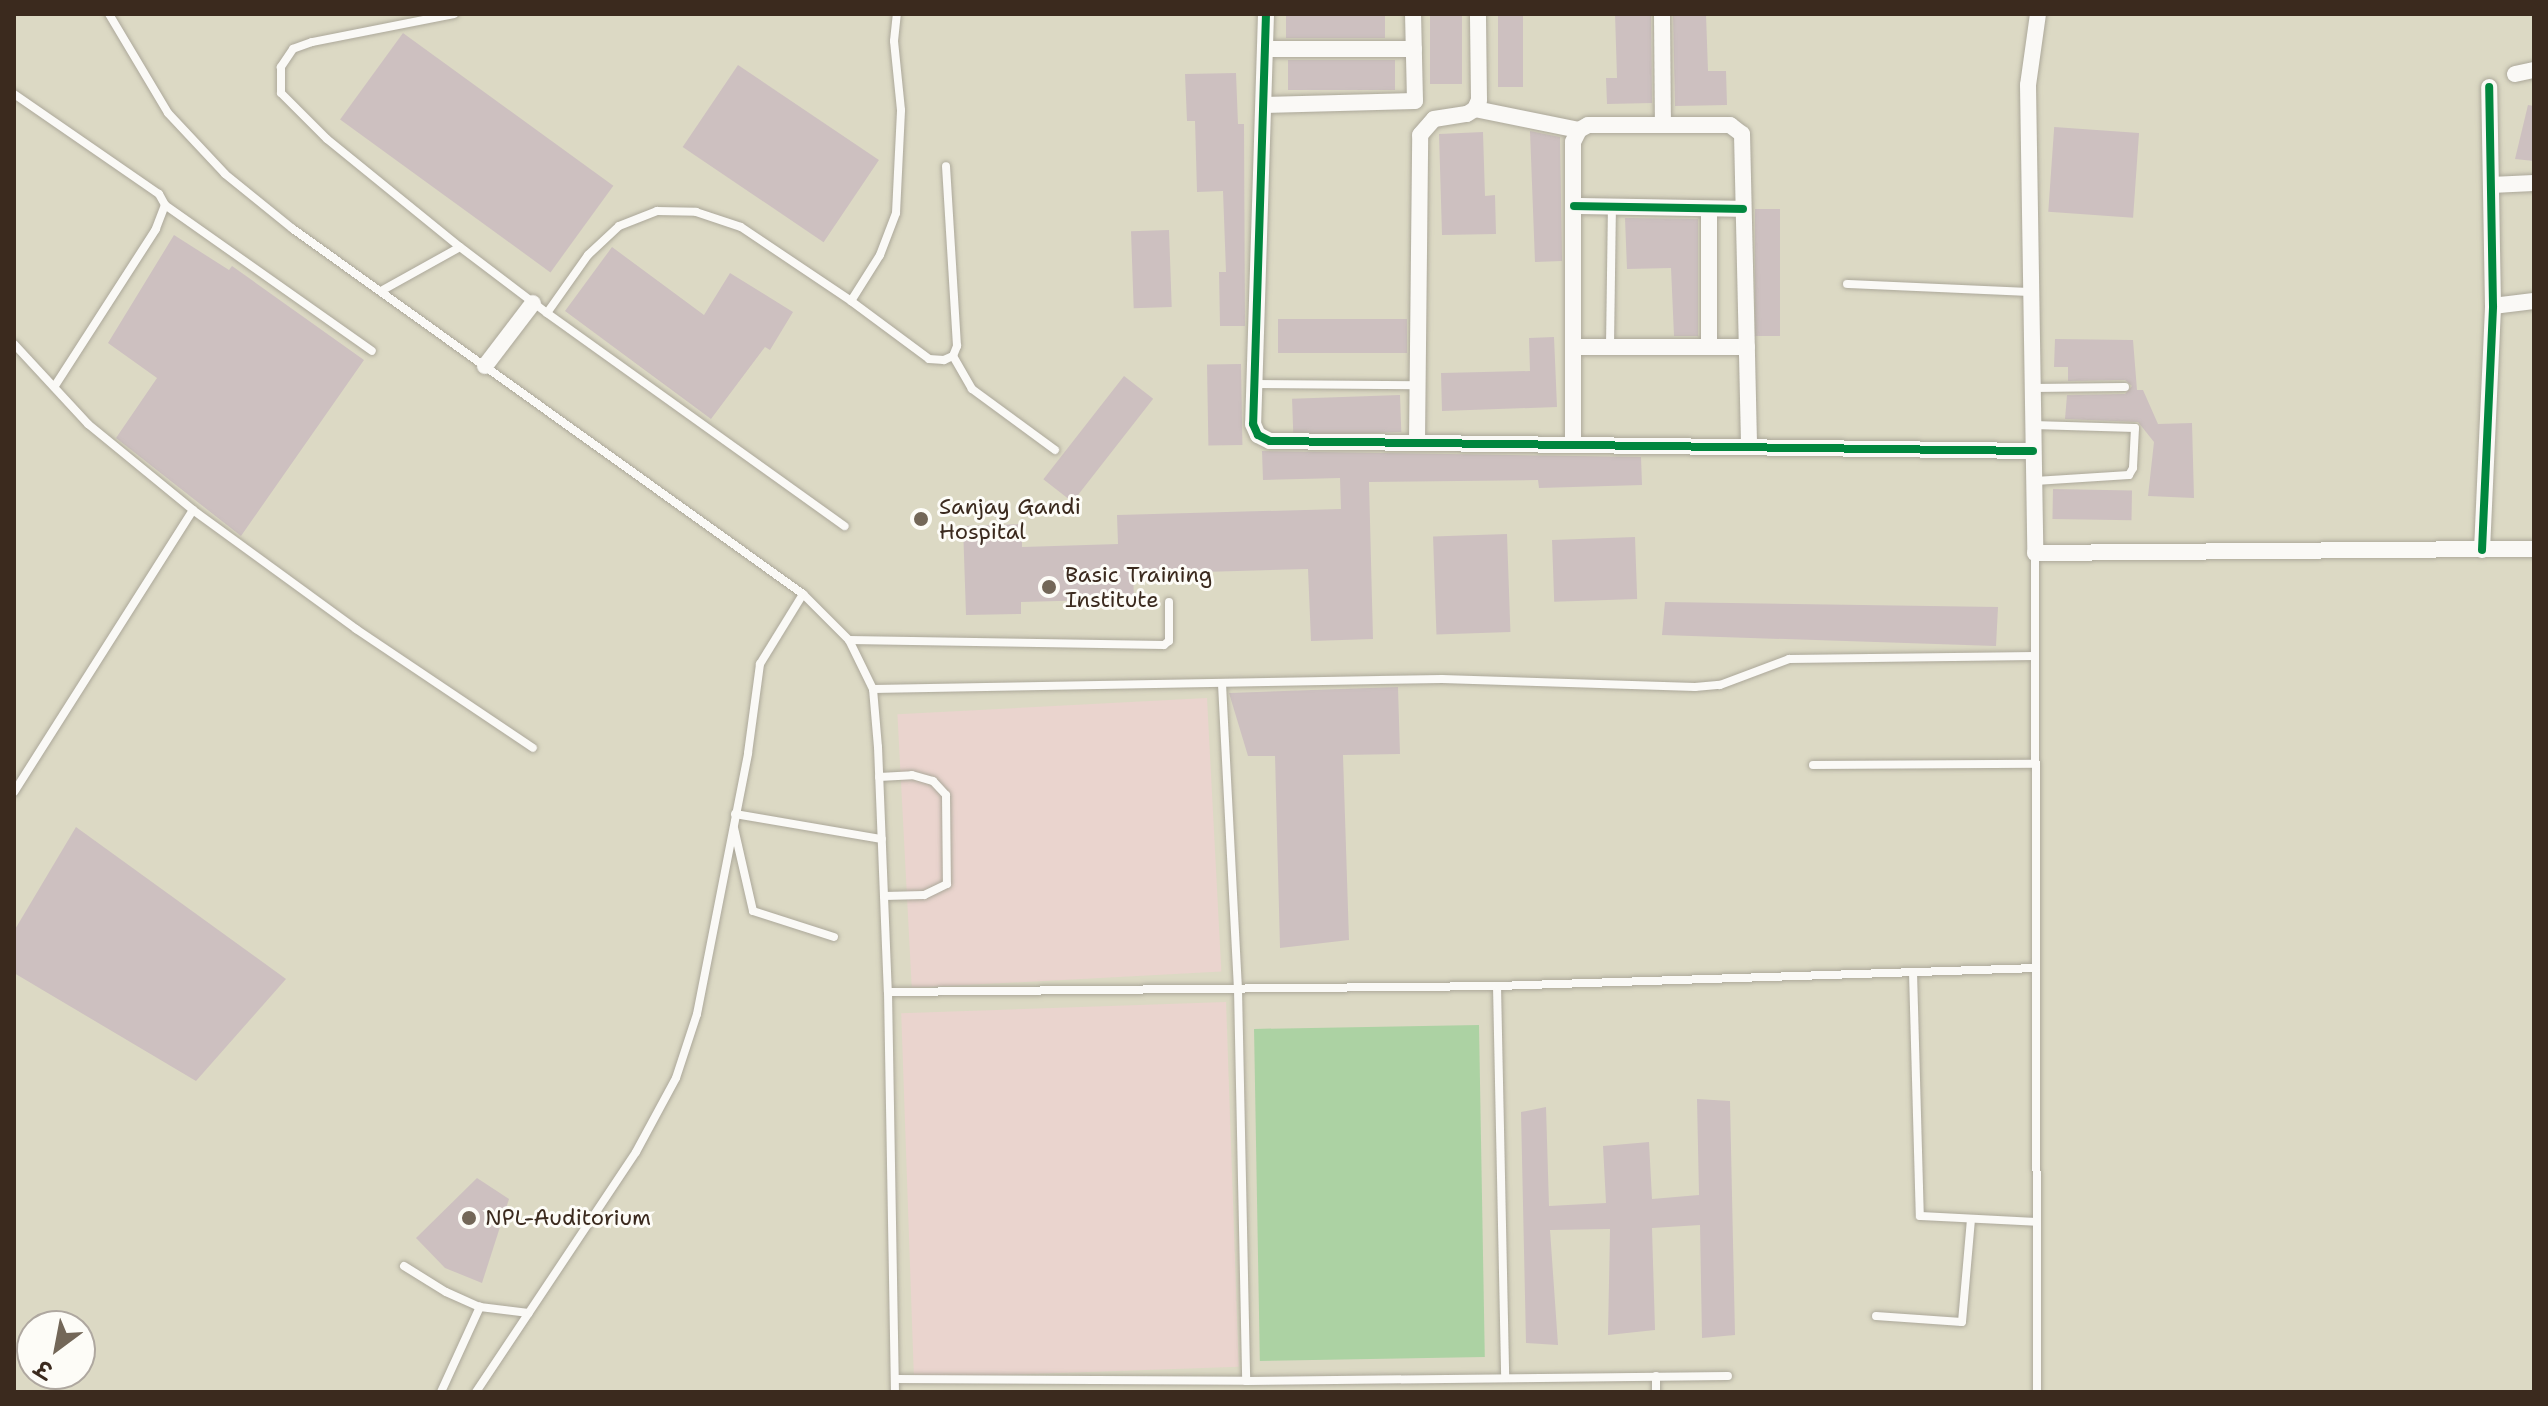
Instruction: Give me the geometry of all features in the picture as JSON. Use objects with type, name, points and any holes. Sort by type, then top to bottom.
[{"type":"street","points":[[1266,14],[1253,424],[1258,435],[1270,441],[2033,451]]},
{"type":"street","points":[[1264,105],[1415,101],[1413,14]]},
{"type":"street","points":[[1417,442],[1420,135],[1434,119],[1467,114],[1475,109],[1479,100],[1478,14]]},
{"type":"street","points":[[1662,14],[1663,125]]},
{"type":"street","points":[[2038,14],[2028,85],[2035,553],[2534,549]]},
{"type":"street","points":[[1266,49],[1414,49]]},
{"type":"street","points":[[2515,74],[2534,70]]},
{"type":"street","points":[[2482,550],[2493,306],[2489,87]]},
{"type":"street","points":[[1475,109],[1579,130]]},
{"type":"street","points":[[1573,443],[1573,142],[1579,130],[1588,125],[1730,125],[1742,134],[1749,445]]},
{"type":"street","points":[[2491,185],[2534,183]]},
{"type":"street","points":[[1574,206],[1743,209]]},
{"type":"street","points":[[1709,209],[1709,347]]},
{"type":"street","points":[[2493,306],[2534,301]]},
{"type":"street","points":[[485,366],[540,308]]},
{"type":"street","points":[[1573,347],[1747,347]]},
{"type":"lane","points":[[109,14],[168,113],[225,174],[293,229],[803,594],[849,640],[873,689],[879,777],[888,992],[895,1392]]},
{"type":"lane","points":[[454,14],[312,42],[293,49],[281,67],[281,93],[317,131],[460,247],[540,308],[845,526]]},
{"type":"lane","points":[[851,301],[880,255],[896,213],[901,110],[894,41],[897,14]]},
{"type":"lane","points":[[14,94],[159,194],[165,205],[372,351]]},
{"type":"lane","points":[[540,308],[619,226],[657,211],[696,212],[741,227],[851,301],[929,359],[944,360],[953,356],[957,346],[946,166]]},
{"type":"lane","points":[[54,387],[156,229],[165,205]]},
{"type":"lane","points":[[1610,347],[1612,207]]},
{"type":"lane","points":[[381,291],[460,247]]},
{"type":"lane","points":[[1847,284],[2031,292]]},
{"type":"lane","points":[[14,344],[88,424],[193,510],[356,629],[533,748]]},
{"type":"lane","points":[[953,356],[972,389],[1055,450]]},
{"type":"lane","points":[[1255,384],[1417,385]]},
{"type":"lane","points":[[2033,388],[2125,387]]},
{"type":"lane","points":[[2033,425],[2135,428],[2133,468],[2129,475],[2034,481]]},
{"type":"lane","points":[[14,792],[193,510]]},
{"type":"lane","points":[[2035,553],[2037,1392]]},
{"type":"lane","points":[[476,1392],[636,1152],[676,1078],[697,1014],[760,664],[803,594]]},
{"type":"lane","points":[[849,640],[1164,645],[1169,641],[1169,602]]},
{"type":"lane","points":[[873,689],[1442,679],[1695,687],[1720,685],[1789,659],[2035,656]]},
{"type":"lane","points":[[1222,684],[1238,989],[1246,1381]]},
{"type":"lane","points":[[1813,765],[2035,764]]},
{"type":"lane","points":[[879,777],[912,775],[933,781],[946,795],[947,884],[924,895],[884,896]]},
{"type":"lane","points":[[734,819],[882,839]]},
{"type":"lane","points":[[734,819],[753,911],[834,937]]},
{"type":"lane","points":[[888,992],[1497,986],[2036,968]]},
{"type":"lane","points":[[1913,972],[1920,1216],[2037,1222]]},
{"type":"lane","points":[[1497,986],[1505,1376]]},
{"type":"lane","points":[[1876,1316],[1962,1322],[1971,1219]]},
{"type":"lane","points":[[404,1266],[446,1292],[480,1307],[529,1313]]},
{"type":"lane","points":[[441,1392],[480,1307]]},
{"type":"lane","points":[[1656,1376],[1656,1392]]},
{"type":"lane","points":[[895,1379],[1246,1381],[1728,1376]]},
{"type":"shaded area","points":[[1207,698],[1221,972],[912,988],[897,714]]},
{"type":"shaded area","points":[[1226,1002],[1239,1367],[914,1378],[901,1013]]},
{"type":"green space","points":[[1479,1025],[1485,1357],[1260,1361],[1254,1029]]},
{"type":"building","points":[[1286,14],[1385,14],[1385,38],[1286,38]]},
{"type":"building","points":[[1430,14],[1462,14],[1462,84],[1430,84]]},
{"type":"building","points":[[1498,14],[1523,14],[1523,87],[1498,87]]},
{"type":"building","points":[[1615,14],[1651,14],[1652,103],[1607,104],[1606,78],[1617,78]]},
{"type":"building","points":[[1673,14],[1706,14],[1708,71],[1726,71],[1727,105],[1675,106]]},
{"type":"building","points":[[403,33],[613,186],[550,272],[340,120]]},
{"type":"building","points":[[1288,60],[1395,60],[1395,90],[1288,90]]},
{"type":"building","points":[[738,65],[879,160],[824,242],[683,147]]},
{"type":"building","points":[[1236,73],[1238,124],[1244,124],[1245,326],[1220,326],[1219,272],[1226,272],[1223,191],[1197,192],[1195,121],[1187,121],[1185,74]]},
{"type":"building","points":[[2528,105],[2534,106],[2534,161],[2515,159]]},
{"type":"building","points":[[2054,127],[2139,133],[2133,218],[2048,212]]},
{"type":"building","points":[[1530,131],[1560,137],[1562,261],[1535,262]]},
{"type":"building","points":[[1483,132],[1485,196],[1495,195],[1496,234],[1442,235],[1439,134]]},
{"type":"building","points":[[1755,209],[1780,209],[1780,336],[1755,336]]},
{"type":"building","points":[[1625,218],[1698,219],[1698,336],[1674,336],[1671,268],[1627,269]]},
{"type":"building","points":[[1169,230],[1172,307],[1134,308],[1131,231]]},
{"type":"building","points":[[174,235],[229,270],[232,266],[364,360],[241,536],[116,438],[157,378],[108,343]]},
{"type":"building","points":[[612,247],[704,315],[730,273],[793,312],[770,350],[765,347],[711,419],[565,311]]},
{"type":"building","points":[[1278,319],[1407,319],[1407,353],[1278,353]]},
{"type":"building","points":[[1554,337],[1557,407],[1442,411],[1441,373],[1530,371],[1529,338]]},
{"type":"building","points":[[2055,339],[2133,340],[2137,390],[2143,390],[2158,424],[2192,423],[2194,498],[2148,496],[2154,442],[2138,422],[2065,419],[2067,395],[2125,394],[2132,386],[2125,380],[2068,381],[2068,367],[2054,367]]},
{"type":"building","points":[[1241,364],[1242,445],[1208,446],[1207,365]]},
{"type":"building","points":[[1124,376],[1153,399],[1073,502],[1043,479]]},
{"type":"building","points":[[1400,395],[1401,432],[1293,436],[1292,399]]},
{"type":"building","name":"Basic Training Institute","points":[[1262,451],[1641,457],[1642,485],[1539,488],[1538,480],[1369,482],[1373,639],[1311,641],[1308,569],[1133,574],[1134,599],[1021,602],[1021,614],[966,615],[963,526],[1022,524],[1022,547],[1118,544],[1117,515],[1341,509],[1340,478],[1263,480]]},
{"type":"building","points":[[2053,489],[2132,490],[2131,520],[2052,519]]},
{"type":"building","points":[[1507,534],[1510,632],[1436,635],[1433,537]]},
{"type":"building","points":[[1635,537],[1637,599],[1554,602],[1552,540]]},
{"type":"building","points":[[1665,602],[1998,607],[1996,646],[1662,635]]},
{"type":"building","points":[[1398,687],[1400,754],[1343,755],[1349,940],[1280,948],[1275,756],[1248,756],[1229,693]]},
{"type":"building","points":[[76,827],[286,979],[196,1081],[14,973],[14,931]]},
{"type":"building","points":[[1697,1099],[1730,1101],[1735,1335],[1702,1338],[1700,1225],[1652,1228],[1655,1330],[1608,1335],[1610,1229],[1550,1230],[1558,1345],[1526,1343],[1521,1112],[1546,1107],[1549,1206],[1606,1203],[1603,1146],[1649,1142],[1652,1199],[1699,1195]]},
{"type":"building","name":"NPL-Auditorium","points":[[477,1178],[509,1199],[482,1283],[445,1268],[416,1238]]},
{"type":"cycle path","points":[[1266,14],[1253,424],[1258,435],[1270,441],[2033,451]]},
{"type":"cycle path","points":[[2482,550],[2493,306],[2489,87]]},
{"type":"cycle path","points":[[1574,206],[1743,209]]},
{"type":"place","name":"Sanjay Gandi Hospital","points":[[921,519]]},
{"type":"place","name":"Basic Training Institute","points":[[1049,587]]},
{"type":"place","name":"NPL-Auditorium","points":[[469,1218]]}]
